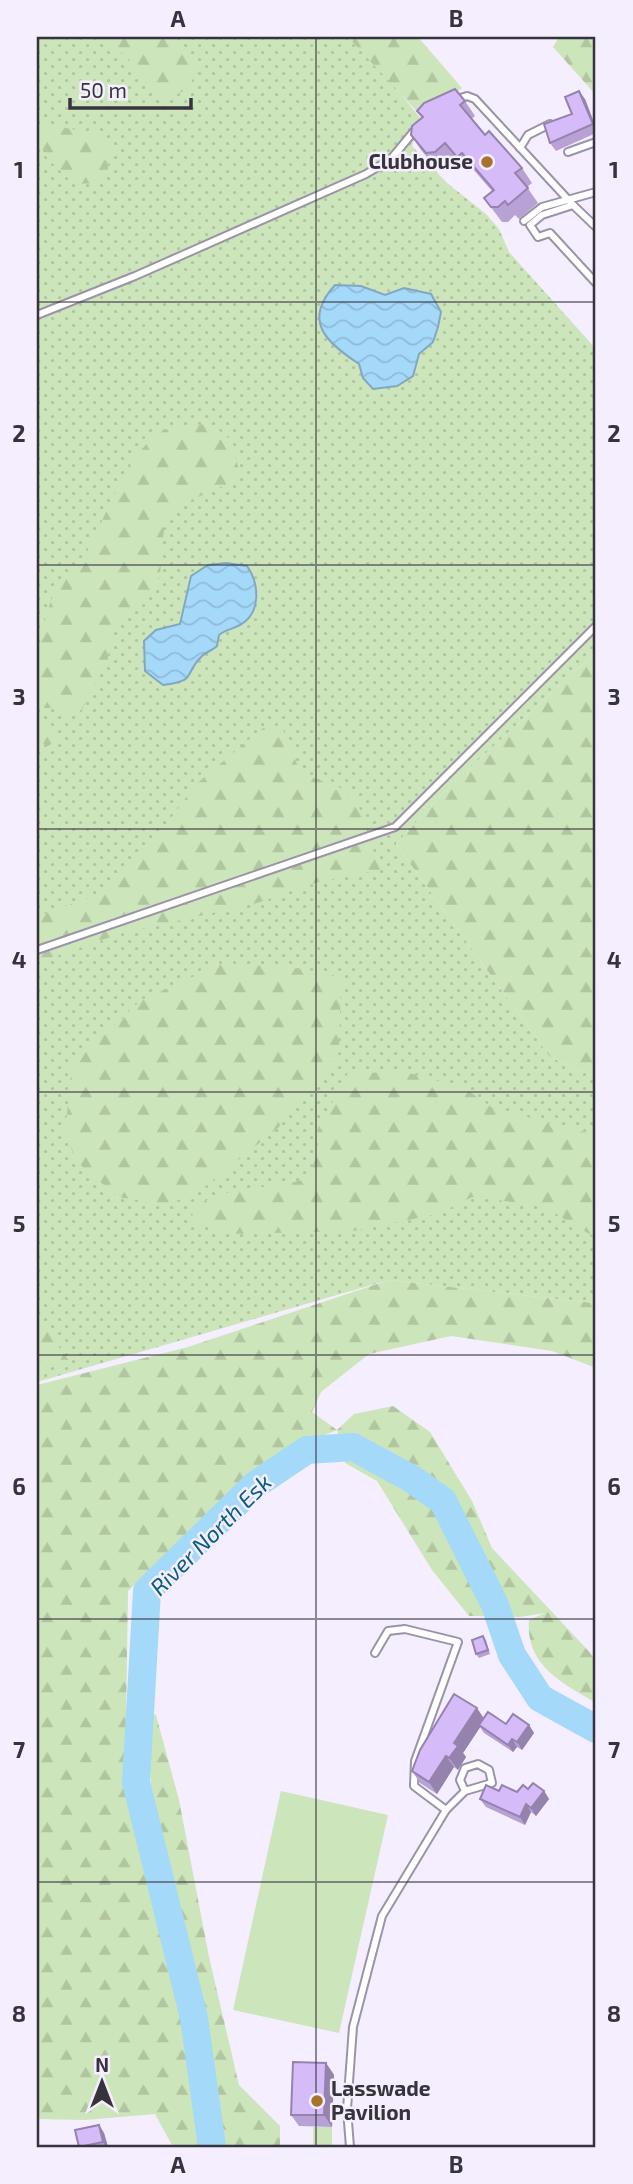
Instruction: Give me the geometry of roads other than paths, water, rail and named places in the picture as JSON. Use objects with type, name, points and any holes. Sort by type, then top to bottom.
[{"type":"lane","points":[[445,105],[467,96],[475,99],[596,227]]},
{"type":"lane","points":[[520,148],[528,135],[564,117]]},
{"type":"lane","points":[[37,315],[135,276],[366,174],[391,159],[422,120]]},
{"type":"lane","points":[[568,152],[596,142]]},
{"type":"lane","points":[[596,192],[542,215],[530,225],[538,237],[550,233],[596,283]]},
{"type":"lane","points":[[524,221],[542,207],[571,203]]},
{"type":"lane","points":[[37,950],[395,827],[596,626]]},
{"type":"lane","points":[[375,1653],[388,1631],[405,1629],[458,1642],[412,1776],[414,1786],[446,1810]]},
{"type":"lane","points":[[350,2147],[347,2109],[353,2027],[382,1916],[446,1810],[465,1791],[485,1788],[492,1783],[489,1770],[478,1764],[465,1768],[460,1780],[465,1791]]},
{"type":"water","points":[[335,285],[361,286],[385,295],[404,288],[431,294],[441,312],[438,327],[433,342],[419,354],[413,376],[397,386],[373,389],[363,378],[359,364],[328,339],[319,320],[320,309]]},
{"type":"water","points":[[226,563],[247,566],[251,573],[256,589],[252,613],[240,625],[219,635],[217,646],[196,662],[186,679],[163,685],[145,671],[144,641],[156,630],[180,624],[191,576],[208,565]]},
{"type":"waterway","name":"River North Esk","points":[[212,2147],[194,2018],[136,1782],[147,1591],[255,1485],[307,1450],[353,1447],[412,1479],[443,1501],[495,1605],[512,1655],[540,1698],[596,1729]]},
{"type":"place","name":"Clubhouse","points":[[487,162]]},
{"type":"place","name":"Lasswade Pavilion","points":[[317,2101]]}]
